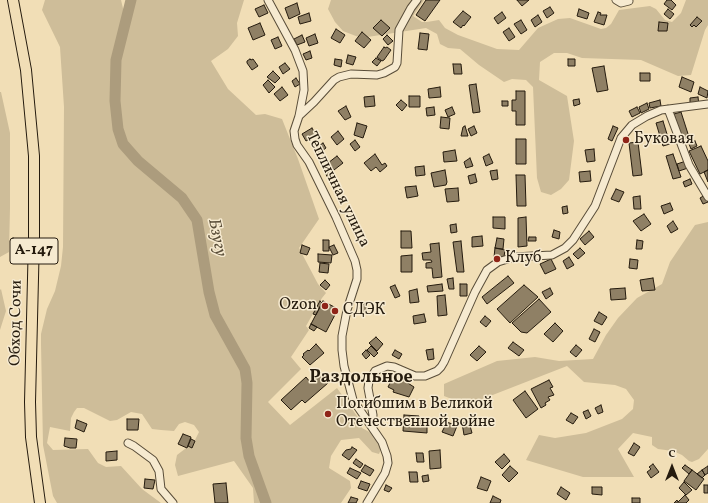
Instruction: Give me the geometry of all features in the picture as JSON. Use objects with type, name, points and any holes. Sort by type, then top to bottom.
[{"type":"highway","name":"Обход Сочи","points":[[13,0],[26,70],[34,156],[34,245],[30,402],[31,437],[40,503]]},
{"type":"street","name":"Тепличная улица","points":[[268,0],[295,50],[303,71],[304,90],[299,116],[294,131],[297,145],[313,171],[355,261],[357,279],[342,336],[344,366],[353,400],[386,450],[388,462],[385,473],[367,503]]},
{"type":"street","points":[[299,116],[334,80],[339,77],[351,74],[384,73],[395,67],[397,63],[399,30],[417,0]]},
{"type":"street","points":[[616,0],[621,2],[629,1]]},
{"type":"street","points":[[372,427],[373,414],[368,388],[369,382],[375,371],[382,367],[394,367],[408,374],[425,376],[432,374],[441,367],[474,292],[486,270],[498,262],[514,257],[552,255],[565,248],[573,240],[594,206],[624,133],[639,120],[655,112],[708,104]]},
{"type":"street","points":[[668,109],[689,166],[708,197]]},
{"type":"street","points":[[128,443],[153,460],[159,471],[161,489],[173,503]]},
{"type":"shaded area","points":[[45,0],[121,0],[128,29],[135,0],[244,0],[237,23],[238,36],[228,49],[211,61],[228,89],[256,115],[265,114],[282,119],[319,219],[299,248],[318,284],[326,293],[306,326],[309,330],[291,357],[301,369],[268,402],[290,425],[337,388],[357,416],[362,428],[373,434],[381,449],[379,454],[372,452],[359,438],[341,440],[331,456],[329,468],[350,481],[351,488],[341,503],[254,503],[253,488],[234,461],[178,476],[175,465],[177,455],[194,442],[199,432],[194,425],[185,422],[179,424],[174,431],[152,429],[142,414],[131,412],[117,420],[110,421],[84,408],[77,408],[71,418],[70,431],[50,427],[47,443],[53,450],[88,449],[98,463],[106,467],[121,466],[142,489],[161,503],[57,503],[53,496],[43,445],[41,334],[47,309],[55,291],[61,266],[63,247],[64,107],[60,47],[42,10]]},
{"type":"shaded area","points":[[331,0],[424,0],[413,16],[422,22],[439,20],[445,28],[458,35],[497,49],[519,50],[538,28],[558,19],[570,18],[601,29],[606,28],[611,24],[619,10],[650,6],[656,9],[665,20],[672,22],[681,13],[686,0],[708,0],[708,25],[705,30],[691,75],[678,76],[641,60],[582,58],[567,53],[554,53],[540,62],[539,80],[567,96],[574,141],[569,180],[561,189],[551,195],[541,192],[537,178],[533,87],[526,80],[512,79],[504,82],[479,65],[460,49],[448,48],[440,44],[437,34],[426,28],[361,38],[343,31],[335,22],[328,9]]},
{"type":"shaded area","points":[[0,92],[10,133],[10,208],[9,252],[0,257]]},
{"type":"shaded area","points":[[708,222],[708,449],[699,459],[692,462],[673,451],[658,449],[652,445],[652,437],[633,433],[618,449],[634,477],[583,477],[526,460],[539,435],[555,438],[586,433],[622,419],[633,409],[634,400],[626,389],[615,385],[584,382],[567,366],[467,405],[444,396],[444,384],[497,361],[535,357],[559,361],[593,359],[606,335],[618,318],[637,298],[662,284],[670,262],[695,225]]},
{"type":"shaded area","points":[[1,289],[6,311],[0,330],[0,290]]},
{"type":"building","points":[[426,0],[440,0],[425,21],[416,15]]},
{"type":"building","points":[[517,0],[529,0],[522,6]]},
{"type":"building","points":[[667,0],[671,0],[676,5],[672,10],[664,4]]},
{"type":"building","points":[[297,3],[300,14],[289,19],[285,8]]},
{"type":"building","points":[[264,5],[268,13],[259,17],[255,9]]},
{"type":"building","points":[[550,7],[554,13],[547,18],[543,11]]},
{"type":"building","points":[[579,9],[589,13],[587,19],[577,16]]},
{"type":"building","points":[[668,9],[674,14],[670,19],[664,14]]},
{"type":"building","points":[[463,11],[471,17],[461,28],[453,22]]},
{"type":"building","points":[[502,12],[506,18],[498,24],[494,18]]},
{"type":"building","points":[[598,12],[601,13],[600,15],[607,15],[604,25],[594,22]]},
{"type":"building","points":[[309,13],[311,21],[300,24],[298,17]]},
{"type":"building","points":[[538,15],[542,22],[535,27],[531,20]]},
{"type":"building","points":[[697,17],[702,21],[696,27],[694,25],[692,27],[690,25]]},
{"type":"building","points":[[381,20],[390,28],[382,36],[373,28]]},
{"type":"building","points":[[521,20],[527,30],[521,34],[514,24]]},
{"type":"building","points":[[659,22],[668,23],[667,31],[658,31]]},
{"type":"building","points":[[260,23],[265,35],[253,40],[248,28]]},
{"type":"building","points":[[509,28],[515,37],[509,41],[503,32]]},
{"type":"building","points":[[336,29],[345,35],[340,43],[331,38]]},
{"type":"building","points":[[362,32],[371,40],[364,48],[355,41]]},
{"type":"building","points":[[420,33],[429,34],[427,50],[418,49]]},
{"type":"building","points":[[315,34],[318,43],[309,46],[306,38]]},
{"type":"building","points":[[302,35],[305,42],[297,45],[294,39]]},
{"type":"building","points":[[387,35],[393,41],[388,45],[383,39]]},
{"type":"building","points":[[278,37],[282,46],[275,49],[271,40]]},
{"type":"building","points":[[384,47],[391,50],[382,61],[377,57]]},
{"type":"building","points":[[310,51],[312,58],[306,60],[303,54]]},
{"type":"building","points":[[348,55],[356,57],[353,65],[346,63]]},
{"type":"building","points":[[376,58],[381,61],[377,66],[372,62]]},
{"type":"building","points":[[250,59],[253,59],[258,66],[252,70],[247,63]]},
{"type":"building","points":[[335,59],[342,60],[341,67],[334,65]]},
{"type":"building","points":[[568,59],[575,59],[575,66],[568,66]]},
{"type":"building","points":[[285,63],[290,69],[283,74],[279,67]]},
{"type":"building","points":[[453,64],[461,64],[462,74],[454,74]]},
{"type":"building","points":[[604,66],[608,90],[597,92],[592,68]]},
{"type":"building","points":[[273,71],[280,78],[275,83],[267,77]]},
{"type":"building","points":[[640,73],[650,73],[650,81],[640,81]]},
{"type":"building","points":[[682,77],[694,82],[691,92],[679,87]]},
{"type":"building","points":[[296,78],[300,84],[295,87],[292,81]]},
{"type":"building","points":[[268,80],[275,87],[269,93],[263,85]]},
{"type":"building","points":[[476,84],[480,112],[473,113],[469,85]]},
{"type":"building","points":[[282,87],[288,95],[280,101],[274,94]]},
{"type":"building","points":[[440,87],[441,97],[429,98],[428,89]]},
{"type":"building","points":[[700,87],[708,91],[707,98],[698,94]]},
{"type":"building","points":[[516,91],[525,91],[525,125],[516,125],[516,111],[512,111],[512,100],[516,100]]},
{"type":"building","points":[[374,96],[375,106],[365,107],[364,97]]},
{"type":"building","points":[[409,96],[420,96],[420,107],[409,107]]},
{"type":"building","points":[[698,97],[699,105],[690,105],[690,98]]},
{"type":"building","points":[[579,99],[580,104],[574,106],[573,100]]},
{"type":"building","points":[[401,100],[407,105],[402,111],[396,105]]},
{"type":"building","points":[[660,100],[661,106],[650,108],[649,103]]},
{"type":"building","points":[[502,101],[508,101],[508,106],[502,106]]},
{"type":"building","points":[[647,103],[649,109],[641,113],[639,107]]},
{"type":"building","points":[[346,106],[351,117],[345,120],[338,111]]},
{"type":"building","points":[[434,107],[435,115],[427,116],[426,108]]},
{"type":"building","points":[[452,107],[455,114],[448,117],[445,110]]},
{"type":"building","points":[[637,107],[640,113],[632,117],[629,111]]},
{"type":"building","points":[[681,112],[689,137],[682,139],[674,114]]},
{"type":"building","points":[[441,117],[450,118],[449,129],[440,128]]},
{"type":"building","points":[[663,121],[670,144],[663,146],[656,123]]},
{"type":"building","points":[[357,123],[367,126],[363,138],[354,135]]},
{"type":"building","points":[[465,126],[468,136],[461,136],[463,127]]},
{"type":"building","points":[[474,126],[477,133],[471,136],[468,129]]},
{"type":"building","points":[[613,126],[618,128],[612,141],[608,139]]},
{"type":"building","points":[[312,128],[316,135],[306,141],[302,134]]},
{"type":"building","points":[[338,131],[344,139],[337,145],[331,137]]},
{"type":"building","points":[[516,139],[526,139],[526,164],[516,164]]},
{"type":"building","points":[[355,140],[360,147],[355,151],[350,144]]},
{"type":"building","points":[[695,141],[697,146],[691,149],[689,144]]},
{"type":"building","points":[[638,142],[642,175],[633,176],[629,143]]},
{"type":"building","points":[[323,143],[326,148],[319,153],[316,148]]},
{"type":"building","points":[[701,146],[708,161],[708,170],[700,174],[689,151]]},
{"type":"building","points":[[594,149],[595,161],[587,162],[585,150]]},
{"type":"building","points":[[455,150],[457,161],[444,162],[443,152]]},
{"type":"building","points":[[375,154],[382,165],[385,163],[387,166],[380,172],[376,167],[371,171],[364,163]]},
{"type":"building","points":[[489,154],[493,163],[486,166],[483,157]]},
{"type":"building","points":[[673,154],[681,177],[673,179],[666,156]]},
{"type":"building","points":[[337,156],[343,163],[334,170],[328,163]]},
{"type":"building","points":[[470,158],[473,166],[466,168],[464,162]]},
{"type":"building","points":[[686,161],[688,168],[679,171],[677,164]]},
{"type":"building","points":[[424,166],[425,175],[416,176],[415,167]]},
{"type":"building","points":[[330,170],[334,174],[328,178],[325,173]]},
{"type":"building","points":[[445,170],[446,185],[434,187],[431,173]]},
{"type":"building","points":[[497,170],[498,179],[492,180],[490,171]]},
{"type":"building","points":[[708,170],[708,182],[704,172]]},
{"type":"building","points":[[590,171],[591,181],[580,182],[579,172]]},
{"type":"building","points":[[475,174],[477,182],[470,184],[468,176]]},
{"type":"building","points":[[516,175],[525,175],[526,206],[517,206]]},
{"type":"building","points":[[690,179],[692,184],[685,187],[683,182]]},
{"type":"building","points":[[416,186],[418,196],[407,198],[405,187]]},
{"type":"building","points":[[458,188],[459,201],[447,202],[445,189]]},
{"type":"building","points":[[616,189],[624,192],[619,202],[611,199]]},
{"type":"building","points":[[705,195],[708,202],[703,204],[700,198]]},
{"type":"building","points":[[640,196],[641,209],[634,209],[633,197]]},
{"type":"building","points":[[670,203],[673,210],[664,214],[661,206]]},
{"type":"building","points":[[567,206],[568,213],[563,214],[562,207]]},
{"type":"building","points":[[644,214],[651,224],[641,231],[633,221]]},
{"type":"building","points":[[493,217],[505,217],[505,229],[493,228]]},
{"type":"building","points":[[526,217],[527,246],[518,247],[518,218]]},
{"type":"building","points":[[673,221],[678,229],[671,233],[667,226]]},
{"type":"building","points":[[456,224],[457,232],[451,233],[450,225]]},
{"type":"building","points":[[554,230],[560,232],[559,239],[552,237]]},
{"type":"building","points":[[401,231],[411,231],[412,248],[401,248]]},
{"type":"building","points":[[589,231],[594,237],[585,245],[580,239]]},
{"type":"building","points":[[482,236],[483,246],[472,247],[472,237]]},
{"type":"building","points":[[529,237],[536,237],[536,241],[528,241]]},
{"type":"building","points":[[497,238],[504,239],[503,249],[495,248]]},
{"type":"building","points":[[323,240],[329,240],[329,251],[323,251]]},
{"type":"building","points":[[637,240],[643,241],[642,249],[636,249]]},
{"type":"building","points":[[461,241],[464,272],[457,272],[453,242]]},
{"type":"building","points":[[439,243],[442,277],[433,278],[432,268],[426,268],[426,263],[432,262],[431,260],[423,260],[422,253],[431,252],[430,244]]},
{"type":"building","points":[[302,245],[310,248],[307,255],[300,253]]},
{"type":"building","points":[[334,245],[338,253],[333,255],[329,247]]},
{"type":"building","points":[[495,248],[505,250],[504,257],[494,257]]},
{"type":"building","points":[[580,248],[585,253],[578,259],[573,254]]},
{"type":"building","points":[[318,254],[332,255],[331,263],[318,262]]},
{"type":"building","points":[[412,255],[412,272],[401,272],[401,256]]},
{"type":"building","points":[[569,257],[574,265],[567,269],[563,261]]},
{"type":"building","points":[[551,259],[556,269],[545,274],[540,264]]},
{"type":"building","points":[[630,259],[638,260],[637,269],[629,268]]},
{"type":"building","points":[[320,263],[329,264],[328,273],[319,272]]},
{"type":"building","points":[[508,276],[514,283],[487,304],[482,297]]},
{"type":"building","points":[[453,278],[454,289],[449,289],[447,279]]},
{"type":"building","points":[[653,278],[655,290],[642,291],[640,280]]},
{"type":"building","points":[[325,280],[330,285],[326,290],[320,285]]},
{"type":"building","points":[[442,284],[443,291],[428,292],[427,286]]},
{"type":"building","points":[[460,284],[467,284],[467,296],[460,296]]},
{"type":"building","points":[[395,285],[400,296],[395,298],[390,287]]},
{"type":"building","points":[[524,285],[538,297],[510,323],[497,309]]},
{"type":"building","points":[[550,288],[553,294],[546,299],[542,292]]},
{"type":"building","points":[[625,288],[626,299],[611,300],[610,289]]},
{"type":"building","points":[[417,289],[419,302],[410,303],[409,291]]},
{"type":"building","points":[[445,295],[447,315],[438,316],[437,296]]},
{"type":"building","points":[[539,299],[551,312],[527,333],[521,332],[512,323]]},
{"type":"building","points":[[320,301],[322,303],[316,315],[313,314]]},
{"type":"building","points":[[323,301],[338,309],[326,332],[311,324]]},
{"type":"building","points":[[365,303],[369,309],[364,313],[359,308]]},
{"type":"building","points":[[599,312],[607,317],[602,325],[594,321]]},
{"type":"building","points":[[424,314],[426,322],[414,324],[413,316]]},
{"type":"building","points":[[485,316],[491,321],[486,327],[480,322]]},
{"type":"building","points":[[555,323],[563,331],[553,342],[544,334]]},
{"type":"building","points":[[311,324],[317,327],[314,331],[309,328]]},
{"type":"building","points":[[594,329],[600,332],[595,342],[589,339]]},
{"type":"building","points":[[376,337],[383,344],[377,351],[369,343]]},
{"type":"building","points":[[513,342],[524,350],[519,356],[508,348]]},
{"type":"building","points":[[316,344],[324,353],[310,365],[302,357],[304,355],[303,354],[308,350],[309,351]]},
{"type":"building","points":[[576,345],[582,350],[576,357],[570,352]]},
{"type":"building","points":[[371,346],[378,353],[374,357],[367,350]]},
{"type":"building","points":[[479,346],[486,352],[477,361],[470,355]]},
{"type":"building","points":[[433,349],[434,359],[428,360],[426,350]]},
{"type":"building","points":[[366,350],[370,355],[366,359],[362,354]]},
{"type":"building","points":[[395,350],[402,354],[399,359],[392,355]]},
{"type":"building","points":[[319,373],[328,383],[305,403],[302,400],[291,410],[281,400],[306,377],[310,382]]},
{"type":"building","points":[[393,377],[399,380],[400,378],[414,387],[409,397],[393,392],[394,390],[388,387]]},
{"type":"building","points":[[549,380],[553,387],[550,388],[554,395],[548,397],[550,400],[541,408],[531,389]]},
{"type":"building","points":[[525,391],[538,409],[526,418],[513,400]]},
{"type":"building","points":[[601,405],[603,412],[598,414],[595,408]]},
{"type":"building","points":[[588,410],[591,416],[586,419],[583,412]]},
{"type":"building","points":[[571,413],[578,417],[573,424],[566,420]]},
{"type":"building","points":[[404,415],[419,416],[418,420],[422,420],[427,426],[427,433],[403,431]]},
{"type":"building","points":[[127,419],[139,419],[138,430],[127,430]]},
{"type":"building","points":[[77,420],[87,424],[84,432],[75,428]]},
{"type":"building","points":[[447,422],[457,426],[453,436],[442,432]]},
{"type":"building","points":[[469,422],[472,433],[464,435],[462,423]]},
{"type":"building","points":[[183,434],[191,437],[187,448],[178,444]]},
{"type":"building","points":[[65,438],[77,439],[76,448],[64,446]]},
{"type":"building","points":[[191,439],[195,441],[192,448],[188,446]]},
{"type":"building","points":[[634,443],[640,447],[634,456],[628,453]]},
{"type":"building","points":[[352,447],[357,450],[349,460],[342,455],[346,450],[351,449]]},
{"type":"building","points":[[440,450],[441,468],[430,469],[429,451]]},
{"type":"building","points":[[117,451],[117,460],[106,461],[106,452]]},
{"type":"building","points":[[416,453],[423,453],[424,462],[417,462]]},
{"type":"building","points":[[504,454],[510,461],[502,469],[495,462]]},
{"type":"building","points":[[356,459],[363,464],[360,468],[353,463]]},
{"type":"building","points":[[653,464],[659,472],[651,478],[647,472],[651,469],[649,467]]},
{"type":"building","points":[[365,465],[374,470],[370,476],[361,471]]},
{"type":"building","points":[[685,465],[692,470],[689,474],[682,468]]},
{"type":"building","points":[[510,466],[518,473],[509,482],[502,475]]},
{"type":"building","points":[[708,466],[708,473],[705,475],[702,470]]},
{"type":"building","points":[[350,468],[361,473],[357,479],[347,473]]},
{"type":"building","points":[[692,470],[704,479],[696,490],[684,481]]},
{"type":"building","points":[[702,470],[705,475],[702,478],[697,474]]},
{"type":"building","points":[[409,472],[417,472],[418,482],[410,482]]},
{"type":"building","points":[[428,475],[429,481],[423,482],[422,476]]},
{"type":"building","points":[[481,477],[491,481],[487,491],[477,488]]},
{"type":"building","points":[[145,479],[155,480],[153,489],[144,488]]},
{"type":"building","points":[[361,481],[370,484],[367,491],[358,488]]},
{"type":"building","points":[[684,482],[692,490],[686,495],[679,488]]},
{"type":"building","points":[[226,483],[228,503],[215,503],[213,484]]},
{"type":"building","points":[[386,485],[392,488],[389,492],[384,490]]},
{"type":"building","points":[[704,485],[708,485],[708,493],[704,493]]},
{"type":"building","points":[[561,487],[570,493],[566,500],[557,494]]},
{"type":"building","points":[[592,487],[602,487],[602,495],[592,494]]},
{"type":"building","points":[[685,495],[689,500],[686,503],[674,503],[677,500],[678,502]]},
{"type":"building","points":[[493,496],[501,500],[500,503],[490,503]]},
{"type":"building","points":[[351,497],[358,499],[356,503],[348,503]]},
{"type":"building","points":[[632,498],[640,498],[640,503],[632,503]]},
{"type":"waterway","name":"Бзугу","points":[[131,0],[116,60],[115,101],[118,129],[123,144],[138,161],[182,198],[197,220],[209,292],[215,315],[245,369],[247,383],[246,438],[249,456],[266,503]]},
{"type":"place","name":"Буковая","points":[[626,140]]},
{"type":"place","name":"Клуб","points":[[497,259]]},
{"type":"place","name":"Ozon","points":[[325,306]]},
{"type":"place","name":"СДЭК","points":[[335,311]]},
{"type":"place","name":"Погибшим в Великой Отечественной войне","points":[[328,414]]},
{"type":"district","name":"Раздольное","points":[[361,379]]}]
